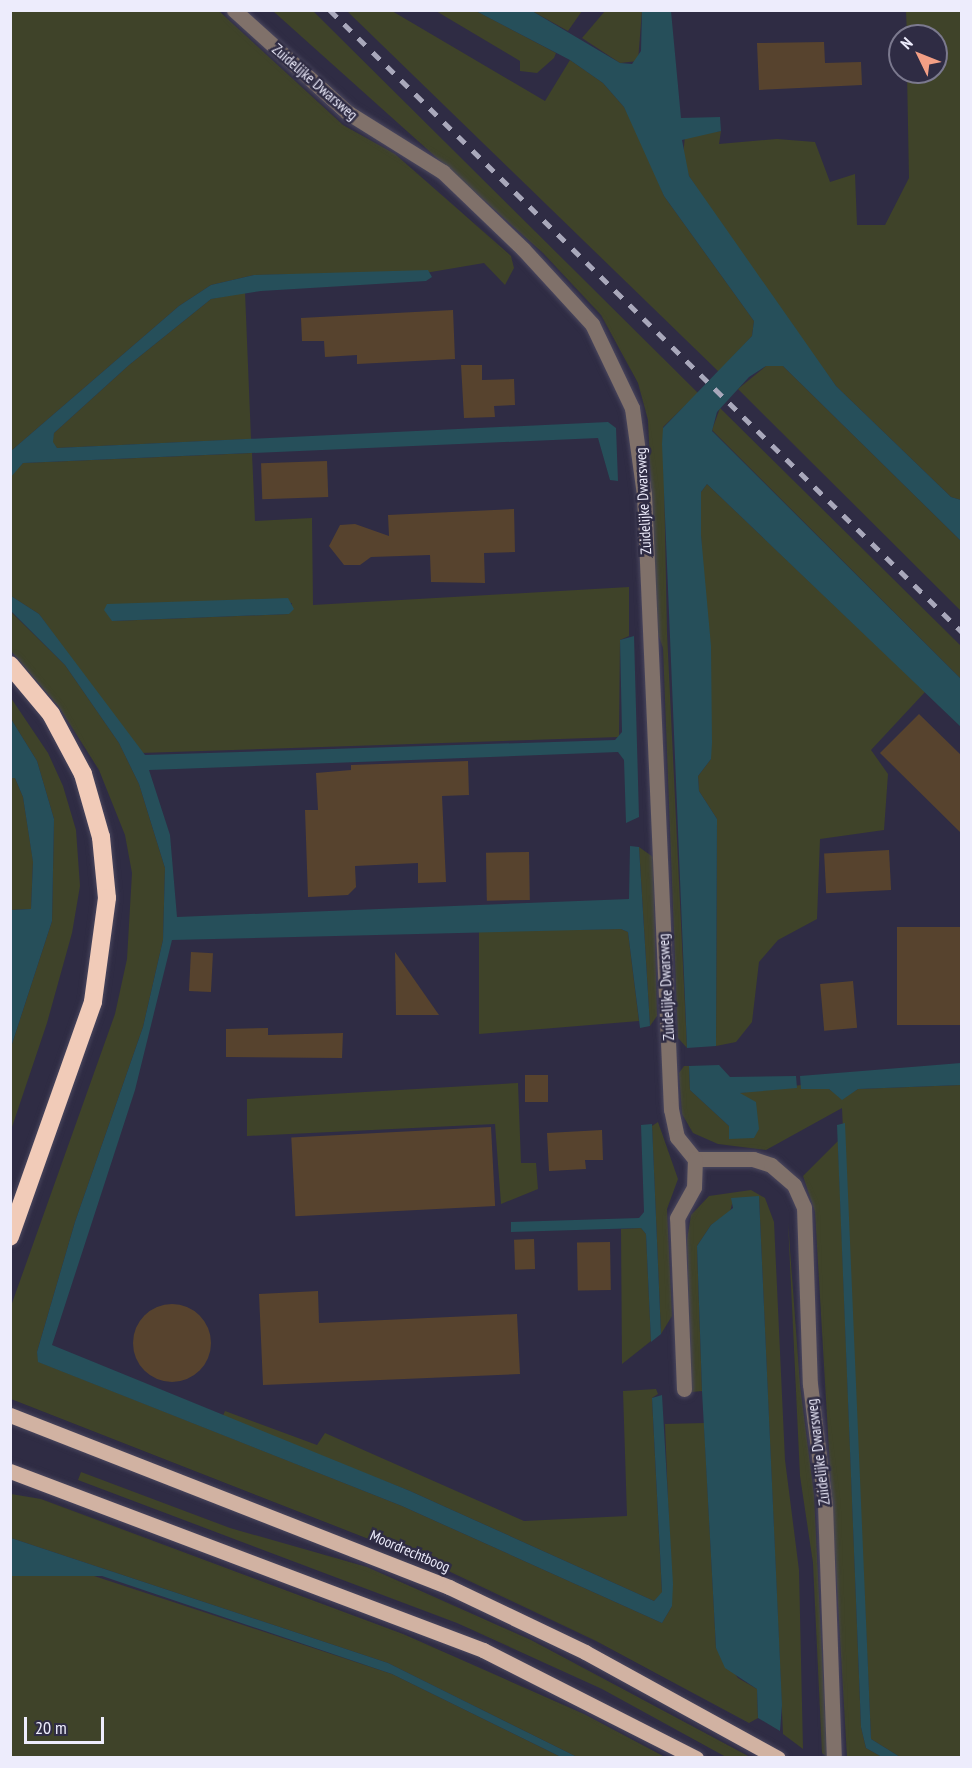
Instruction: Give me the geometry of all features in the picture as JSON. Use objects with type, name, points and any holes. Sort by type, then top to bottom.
[{"type":"highway","points":[[10,665],[51,714],[83,774],[101,837],[107,898],[93,1002],[10,1237]]},
{"type":"main road","name":"Moordrechtboog","points":[[10,1414],[458,1591],[614,1666],[778,1758]]},
{"type":"main road","points":[[10,1472],[483,1650],[696,1758]]},
{"type":"street","name":"Zuidelijke Dwarsweg","points":[[234,10],[347,112],[442,172],[592,324],[619,374],[640,437],[671,1109],[677,1137],[695,1158],[753,1159],[771,1165],[794,1185],[804,1207],[810,1384],[825,1504],[834,1758]]},
{"type":"street","points":[[684,1389],[677,1218],[694,1186],[695,1158]]},
{"type":"green space","points":[[10,11],[219,11],[343,125],[395,154],[511,256],[514,268],[505,285],[484,263],[431,272],[254,275],[211,285],[179,306],[11,451]]},
{"type":"green space","points":[[273,11],[313,11],[698,393],[663,427],[667,633],[687,1048],[678,1038],[663,648],[658,634],[648,420],[638,383],[601,315],[543,253]]},
{"type":"green space","points":[[347,11],[392,11],[545,101],[570,60],[603,83],[624,107],[641,138],[664,196],[754,321],[752,336],[719,372]]},
{"type":"green space","points":[[436,11],[476,11],[556,53],[554,58],[537,73],[520,71],[520,61]]},
{"type":"green space","points":[[532,11],[582,11],[568,31]]},
{"type":"green space","points":[[605,11],[642,11],[638,61],[620,63],[582,38]]},
{"type":"green space","points":[[906,11],[961,11],[961,500],[951,497],[836,386],[746,263],[689,176],[683,156],[685,136],[721,131],[719,144],[777,139],[815,142],[830,182],[855,174],[857,225],[885,225],[909,178],[907,84],[948,84],[948,24],[907,24]]},
{"type":"green space","points":[[245,292],[251,439],[57,448],[52,442],[54,433],[129,365],[211,299]]},
{"type":"green space","points":[[766,366],[783,366],[961,541],[961,611],[738,389]]},
{"type":"green space","points":[[720,408],[961,646],[961,679],[712,430]]},
{"type":"green space","points":[[252,453],[255,521],[312,518],[313,605],[629,587],[629,636],[620,640],[619,737],[140,753],[39,614],[11,596],[10,477],[23,463]],"holes":[[[292,603],[289,614],[113,621],[105,610]]]},
{"type":"green space","points":[[707,484],[925,692],[871,750],[888,774],[884,830],[820,839],[817,919],[778,940],[759,962],[752,1022],[736,1042],[716,1046],[717,819],[699,791],[698,776],[711,759],[701,535],[701,492]]},
{"type":"green space","points":[[10,611],[65,665],[119,743],[139,784],[165,868],[163,940],[143,1027],[75,1222],[37,1352],[39,1362],[402,1506],[662,1623],[672,1606],[665,1424],[704,1423],[716,1648],[738,1678],[757,1689],[758,1718],[749,1723],[596,1641],[440,1567],[11,1399],[11,1306],[115,1014],[127,959],[132,873],[125,835],[99,770],[59,707],[11,651]]},
{"type":"green space","points":[[11,698],[48,753],[63,786],[76,830],[80,886],[72,933],[47,1023],[11,1130],[11,1047],[52,921],[54,819],[37,761],[11,719]]},
{"type":"green space","points":[[10,778],[15,778],[23,797],[33,861],[31,909],[11,910]]},
{"type":"green space","points":[[639,847],[653,857],[657,1016],[650,1026]]},
{"type":"green space","points":[[621,929],[628,932],[639,1021],[479,1034],[479,931]]},
{"type":"green space","points":[[684,1066],[689,1066],[690,1090],[729,1126],[729,1138],[739,1093],[801,1085],[801,1089],[829,1089],[842,1099],[858,1089],[961,1085],[961,1757],[900,1757],[871,1739],[842,1108],[766,1150],[718,1144],[693,1133],[682,1114],[679,1073]]},
{"type":"green space","points":[[518,1083],[521,1163],[536,1163],[538,1189],[501,1204],[495,1124],[247,1136],[247,1099]]},
{"type":"green space","points":[[658,1122],[678,1179],[667,1209],[672,1316],[661,1334],[652,1126]]},
{"type":"green space","points":[[838,1141],[861,1727],[866,1748],[882,1757],[847,1757],[815,1212],[803,1176]]},
{"type":"green space","points":[[751,1190],[765,1198],[774,1222],[785,1460],[799,1570],[803,1749],[783,1734],[759,1197],[733,1200],[730,1212],[711,1225],[697,1246],[702,1391],[692,1392],[687,1240],[691,1215],[709,1196]]},
{"type":"green space","points":[[788,1222],[800,1385],[814,1495],[827,1757],[822,1753],[813,1563],[800,1476]]},
{"type":"green space","points":[[641,1228],[646,1234],[651,1341],[622,1364],[621,1229]]},
{"type":"green space","points":[[656,1389],[658,1394],[652,1398],[662,1593],[654,1601],[410,1491],[222,1418],[225,1411],[317,1445],[325,1433],[524,1521],[627,1516],[623,1391]]},
{"type":"green space","points":[[81,1472],[230,1528],[367,1567],[531,1640],[750,1757],[726,1757],[602,1689],[457,1623],[78,1480]]},
{"type":"green space","points":[[11,1494],[41,1499],[403,1634],[584,1714],[665,1757],[577,1757],[388,1663],[11,1538]]},
{"type":"green space","points":[[82,1572],[392,1674],[561,1757],[11,1758],[11,1576]]},
{"type":"water","points":[[476,11],[532,11],[620,63],[632,64],[641,51],[642,11],[671,11],[681,118],[720,117],[721,131],[682,140],[689,176],[836,386],[951,497],[961,500],[961,541],[783,366],[766,366],[749,377],[717,412],[712,431],[961,679],[962,728],[707,484],[701,492],[701,535],[711,646],[712,743],[711,759],[698,776],[699,791],[717,819],[716,1046],[687,1048],[662,444],[663,428],[752,336],[754,321],[664,196],[624,107],[603,83],[570,60]]},
{"type":"water","points":[[428,270],[432,277],[426,281],[261,291],[211,299],[129,365],[54,433],[53,442],[57,448],[608,422],[616,428],[618,481],[610,480],[598,438],[23,463],[11,477],[11,451],[179,306],[211,285],[254,275]]},
{"type":"water","points":[[11,596],[39,614],[145,755],[615,740],[622,732],[620,640],[634,636],[639,817],[626,823],[624,760],[618,752],[149,770],[170,835],[177,917],[629,899],[630,846],[639,847],[650,1026],[640,1028],[628,932],[621,929],[172,940],[135,1090],[52,1345],[410,1491],[654,1601],[662,1592],[652,1398],[662,1395],[673,1584],[672,1606],[662,1623],[402,1506],[38,1362],[37,1352],[75,1222],[143,1027],[163,940],[165,868],[139,784],[119,743],[65,665],[11,611]]},
{"type":"water","points":[[288,598],[294,609],[289,614],[112,621],[104,610],[107,604]]},
{"type":"water","points":[[11,719],[37,761],[54,819],[52,921],[11,1047],[11,910],[31,909],[33,862],[23,797],[15,778],[11,778]]},
{"type":"water","points":[[961,1063],[961,1085],[858,1089],[842,1100],[829,1089],[801,1089],[800,1076]]},
{"type":"water","points":[[719,1065],[730,1077],[796,1076],[797,1088],[740,1093],[756,1102],[759,1129],[754,1138],[729,1139],[729,1126],[690,1090],[689,1066]]},
{"type":"water","points":[[845,1123],[871,1739],[900,1757],[882,1757],[866,1748],[861,1727],[837,1125]]},
{"type":"water","points":[[652,1124],[661,1334],[651,1342],[646,1234],[641,1228],[511,1232],[511,1222],[639,1218],[644,1212],[641,1125]]},
{"type":"water","points":[[759,1196],[782,1705],[780,1731],[758,1718],[757,1689],[725,1668],[716,1648],[702,1391],[697,1246],[711,1225],[733,1208],[731,1198]]},
{"type":"water","points":[[11,1538],[388,1663],[577,1757],[561,1757],[392,1674],[102,1576],[11,1576]]},
{"type":"building","points":[[824,42],[825,63],[861,62],[862,85],[759,90],[757,43]]},
{"type":"building","points":[[453,310],[455,359],[357,364],[357,355],[325,357],[324,341],[302,341],[301,318]]},
{"type":"building","points":[[461,365],[482,365],[482,380],[514,379],[515,405],[494,406],[495,417],[464,418]]},
{"type":"building","points":[[327,461],[328,497],[262,499],[261,463]]},
{"type":"building","points":[[514,509],[515,552],[484,553],[485,583],[431,582],[430,555],[371,557],[360,565],[344,565],[329,546],[340,525],[355,524],[389,536],[388,515]]},
{"type":"building","points":[[919,714],[962,756],[962,834],[880,753]]},
{"type":"building","points":[[468,761],[469,795],[442,796],[446,882],[418,883],[418,863],[355,866],[356,887],[348,895],[308,897],[305,810],[318,810],[316,773],[351,770],[351,765]]},
{"type":"building","points":[[889,850],[891,890],[826,893],[824,853]]},
{"type":"building","points":[[529,852],[530,900],[487,901],[486,853]]},
{"type":"building","points":[[897,927],[962,927],[962,1025],[897,1025]]},
{"type":"building","points":[[191,952],[213,953],[211,992],[189,991]]},
{"type":"building","points":[[395,952],[439,1015],[396,1015]]},
{"type":"building","points":[[853,981],[857,1028],[824,1031],[820,984]]},
{"type":"building","points":[[268,1028],[268,1035],[343,1033],[342,1058],[226,1057],[226,1029]]},
{"type":"building","points":[[525,1075],[548,1075],[548,1102],[525,1102]]},
{"type":"building","points":[[491,1127],[495,1206],[295,1216],[291,1137]]},
{"type":"building","points":[[602,1130],[603,1160],[585,1160],[586,1169],[549,1171],[547,1133]]},
{"type":"building","points":[[534,1239],[535,1269],[515,1270],[514,1240]]},
{"type":"building","points":[[610,1242],[611,1290],[578,1291],[577,1243]]},
{"type":"building","points":[[318,1291],[319,1323],[517,1314],[520,1374],[263,1385],[259,1294]]},
{"type":"building","points":[[172,1304],[187,1307],[204,1321],[211,1343],[208,1358],[194,1375],[172,1382],[157,1379],[140,1365],[133,1343],[136,1328],[150,1311]]},
{"type":"railway","points":[[330,10],[962,632]]}]
